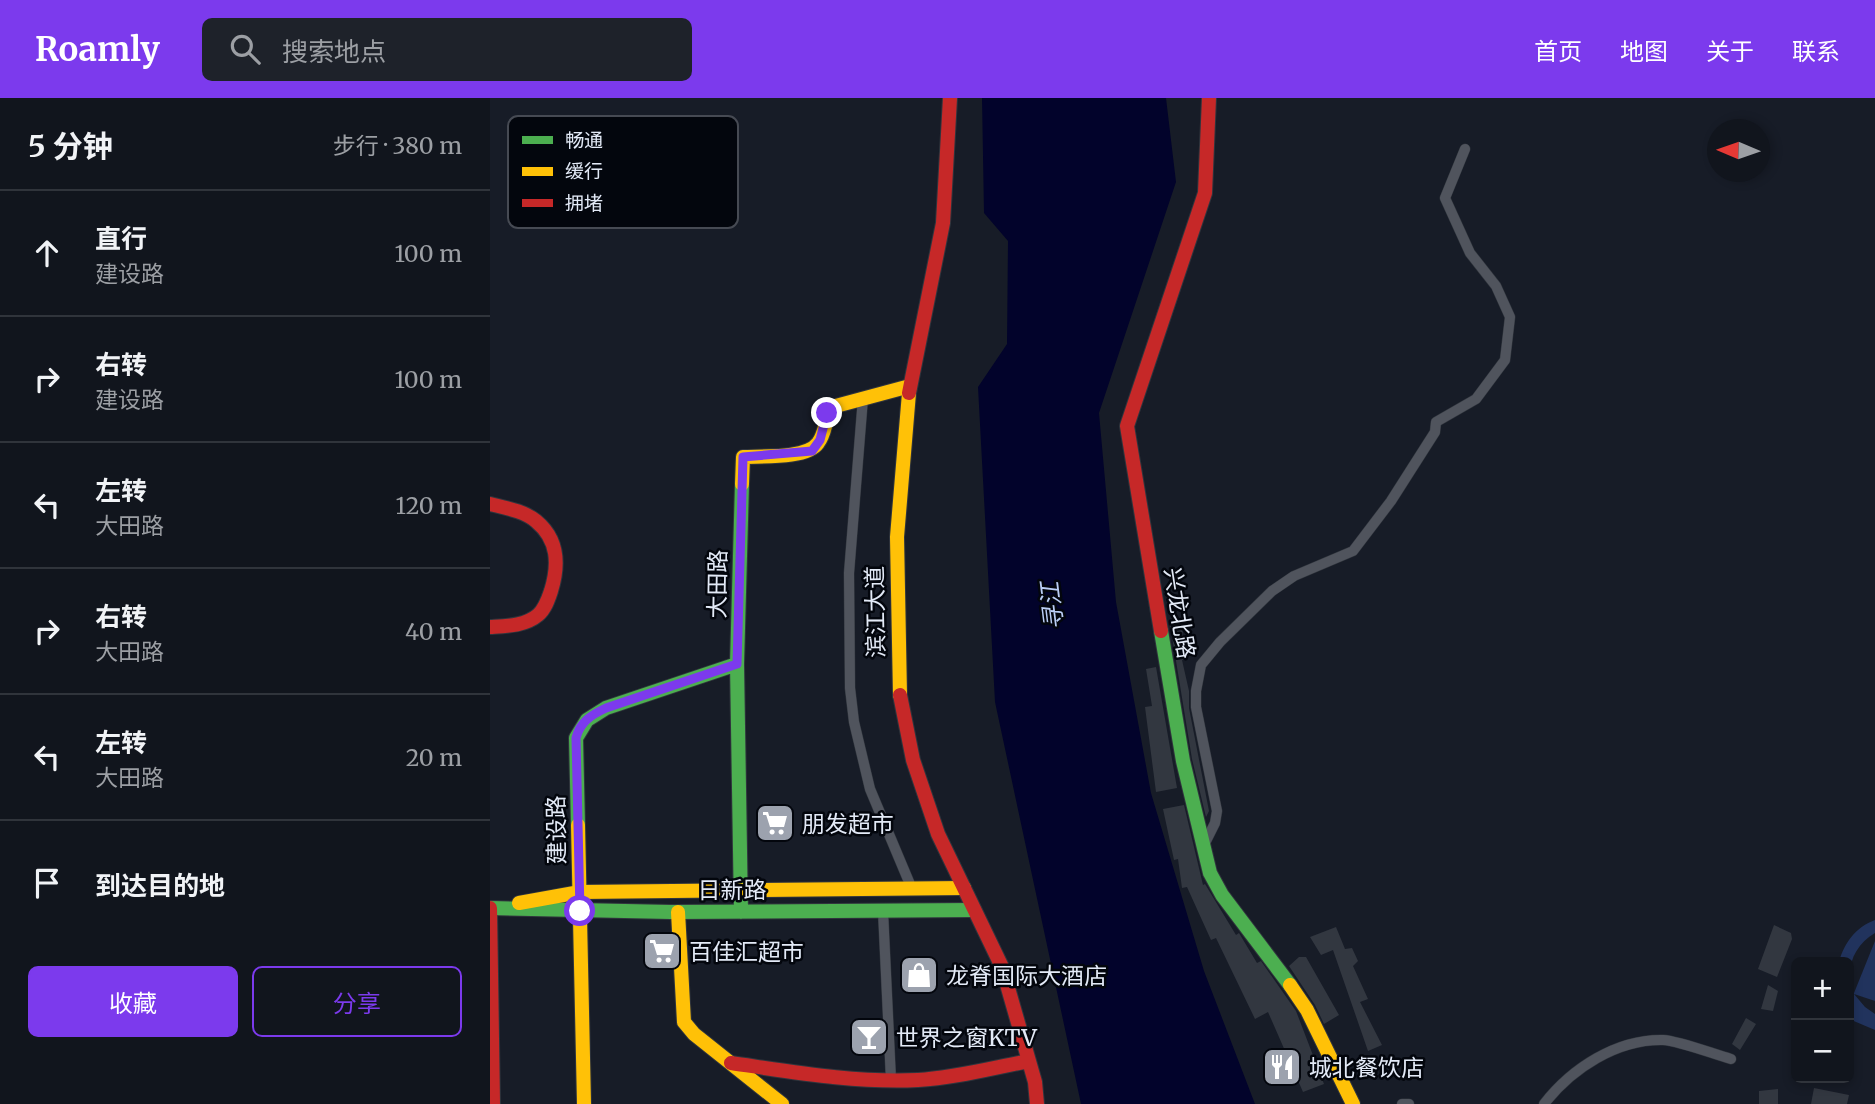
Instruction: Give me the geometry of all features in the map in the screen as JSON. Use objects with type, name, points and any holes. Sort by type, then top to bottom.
[{"type":"main road","name":"滨江大道","points":[[950,98],[943,223],[910,386],[897,537],[900,702],[913,760],[938,834],[1002,967],[1035,1082],[1037,1104]]},
{"type":"main road","name":"兴龙北路","points":[[1209,98],[1205,193],[1127,426],[1183,761],[1210,873],[1222,895],[1307,1010],[1353,1104]]},
{"type":"main road","name":"大田路","points":[[741,912],[737,664],[743,457],[812,451],[820,440],[833,406],[910,386]]},
{"type":"main road","points":[[490,504],[530,516],[553,543],[558,566],[547,604],[541,613],[519,624],[490,627]]},
{"type":"main road","name":"建设路","points":[[584,1104],[576,738],[583,723],[606,708],[737,664]]},
{"type":"main road","name":"日新路","points":[[490,908],[580,892],[964,888]]},
{"type":"main road","name":"日新路","points":[[490,908],[678,912],[974,910]]},
{"type":"main road","points":[[490,908],[493,1104]]},
{"type":"main road","points":[[678,912],[684,1022],[694,1034],[782,1104]]},
{"type":"main road","points":[[731,1063],[818,1076],[891,1080],[939,1078],[1029,1061]]},
{"type":"street","points":[[1203,846],[1215,823],[1217,811],[1196,707],[1196,691],[1202,665],[1220,642],[1272,591],[1294,576],[1353,551],[1391,501],[1435,432],[1436,422],[1476,399],[1505,360],[1510,317],[1496,286],[1470,253],[1445,198],[1465,149]]},
{"type":"street","points":[[863,398],[849,573],[850,688],[854,722],[870,789],[912,889]]},
{"type":"street","points":[[883,911],[891,1080]]},
{"type":"street","points":[[1544,1104],[1579,1071],[1605,1052],[1633,1044],[1665,1040],[1731,1059]]},
{"type":"street","points":[[1402,1104],[1409,1104]]},
{"type":"shaded area","points":[[1875,920],[1875,933],[1867,938],[1853,957],[1841,957],[1852,936]]},
{"type":"shaded area","points":[[1875,941],[1875,1001],[1854,993]]},
{"type":"shaded area","points":[[1854,994],[1875,1014],[1875,1030],[1854,1021]]},
{"type":"water","name":"寻江","points":[[982,98],[1166,98],[1176,182],[1099,413],[1116,602],[1151,793],[1204,971],[1255,1104],[1081,1104],[995,702],[978,387],[1007,344],[1008,241],[984,213]]},
{"type":"building","points":[[1182,621],[1182,660],[1209,811],[1206,817],[1192,759],[1170,624]]},
{"type":"building","points":[[1156,667],[1177,788],[1156,792],[1145,707],[1152,706],[1146,669]]},
{"type":"building","points":[[1184,805],[1203,885],[1205,884],[1236,935],[1239,933],[1257,963],[1261,961],[1296,1011],[1324,1084],[1303,1092],[1268,1012],[1255,1019],[1216,938],[1211,940],[1187,887],[1182,888],[1178,859],[1174,860],[1163,809]]},
{"type":"building","points":[[1774,925],[1791,933],[1792,939],[1777,977],[1758,969]]},
{"type":"building","points":[[1336,927],[1345,949],[1352,948],[1358,961],[1353,966],[1368,999],[1360,1002],[1382,1045],[1368,1051],[1333,950],[1321,955],[1310,937]]},
{"type":"building","points":[[1299,957],[1306,957],[1339,1015],[1324,1024],[1315,1005],[1289,966]]},
{"type":"building","points":[[1768,985],[1778,991],[1773,1011],[1761,1009]]},
{"type":"building","points":[[1746,1018],[1756,1024],[1740,1050],[1732,1044]]},
{"type":"building","points":[[1814,1088],[1849,1095],[1847,1104],[1811,1104]]},
{"type":"building","points":[[1778,1089],[1778,1104],[1759,1104],[1759,1091]]},
{"type":"traffic: fast","points":[[741,912],[737,664],[742,484]]},
{"type":"traffic: fast","points":[[1161,631],[1183,761],[1210,873],[1222,895],[1290,985]]},
{"type":"traffic: fast","points":[[578,825],[576,738],[587,720],[606,708],[737,664]]},
{"type":"traffic: fast","points":[[490,908],[671,912],[974,910]]},
{"type":"traffic: slow","points":[[742,484],[743,457],[783,456],[804,452],[821,439],[832,407],[910,386]]},
{"type":"traffic: slow","points":[[900,695],[897,537],[909,393]]},
{"type":"traffic: slow","points":[[578,825],[584,1104]]},
{"type":"traffic: slow","points":[[519,903],[580,892],[964,888]]},
{"type":"traffic: slow","points":[[678,912],[684,1022],[694,1034],[782,1104]]},
{"type":"traffic: slow","points":[[1290,985],[1307,1010],[1353,1104]]},
{"type":"traffic: jam","points":[[909,393],[943,223],[950,98]]},
{"type":"traffic: jam","points":[[1161,631],[1127,426],[1205,193],[1209,98]]},
{"type":"traffic: jam","points":[[490,504],[520,512],[544,528],[553,545],[556,562],[551,591],[540,613],[521,623],[490,627]]},
{"type":"traffic: jam","points":[[900,695],[913,760],[938,834],[1002,967],[1035,1082],[1037,1104]]},
{"type":"traffic: jam","points":[[490,908],[493,1104]]},
{"type":"traffic: jam","points":[[731,1063],[824,1076],[918,1080],[1029,1061]]},
{"type":"place","name":"朋发超市","points":[[775,823]]},
{"type":"place","name":"百佳汇超市","points":[[662,951]]},
{"type":"place","name":"龙脊国际大酒店","points":[[919,975]]},
{"type":"place","name":"世界之窗KTV","points":[[869,1037]]},
{"type":"place","name":"城北餐饮店","points":[[1282,1067]]},
{"type":"route","points":[[580,911],[578,730],[593,714],[606,708],[737,664],[743,457],[812,451],[820,440],[827,413]]}]
